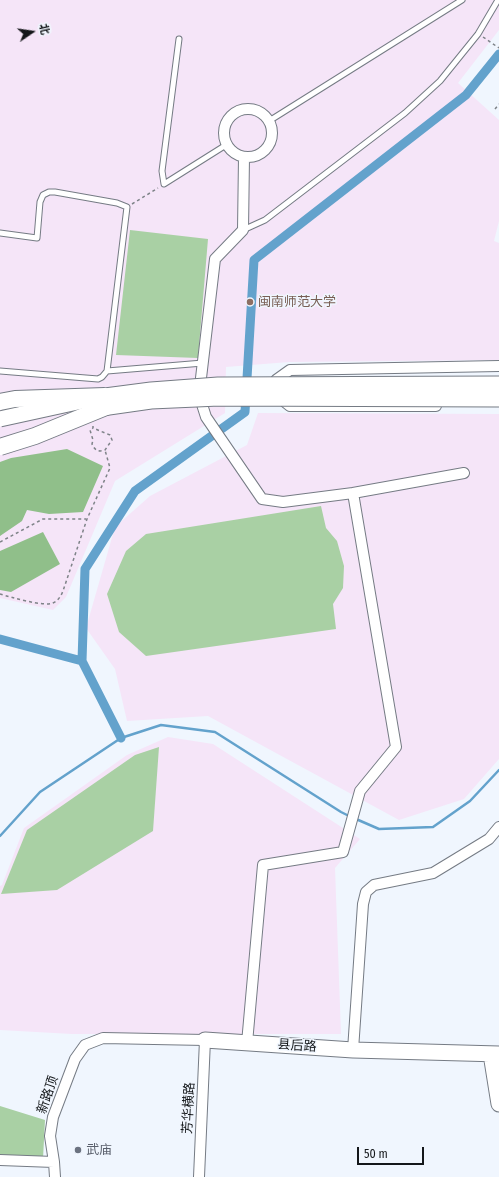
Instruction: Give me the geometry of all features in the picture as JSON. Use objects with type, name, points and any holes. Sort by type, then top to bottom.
[{"type":"main road","points":[[0,402],[15,399],[106,401]]},
{"type":"main road","points":[[0,447],[35,436],[106,401]]},
{"type":"street","points":[[243,109],[258,111],[269,121],[272,136],[265,150],[259,154],[252,157],[244,157],[237,155],[226,145],[223,130],[225,123],[230,116],[236,112],[243,109]]},
{"type":"street","points":[[244,157],[243,230],[216,259],[199,395],[206,416],[262,499],[283,502],[353,494],[464,473]]},
{"type":"street","points":[[499,366],[290,370],[276,380],[275,394],[290,406],[499,406]]},
{"type":"street","points":[[0,430],[151,390],[218,385],[499,384]]},
{"type":"street","points":[[0,419],[106,401],[219,398],[499,398]]},
{"type":"street","points":[[247,1043],[263,865],[343,852],[360,791],[396,747],[353,494]]},
{"type":"street","points":[[353,1050],[363,904],[366,892],[374,885],[433,873],[489,839],[499,827]]},
{"type":"street","name":"县后路","points":[[103,1038],[205,1040],[353,1050],[495,1054]]},
{"type":"street","name":"新路顶","points":[[55,1177],[50,1136],[53,1117],[75,1060],[85,1045],[103,1038]]},
{"type":"street","name":"芳华横路","points":[[199,1177],[205,1040]]},
{"type":"street","points":[[495,1054],[499,1104]]},
{"type":"street","points":[[0,1160],[54,1162]]},
{"type":"lane","points":[[269,121],[462,0]]},
{"type":"lane","points":[[243,230],[265,220],[405,113],[440,81],[478,34],[498,0]]},
{"type":"lane","points":[[179,39],[162,171],[164,184],[226,145]]},
{"type":"lane","points":[[0,233],[37,238],[40,202],[43,195],[49,192],[117,203],[127,207],[108,371],[98,379],[0,371]]},
{"type":"lane","points":[[108,371],[203,363]]},
{"type":"path","points":[[478,34],[499,48]]},
{"type":"path","points":[[495,109],[499,104]]},
{"type":"path","points":[[127,207],[164,184]]},
{"type":"path","points":[[93,428],[110,435],[112,440],[105,450],[100,451],[94,449],[90,430],[93,428]]},
{"type":"path","points":[[0,594],[46,604],[53,603],[59,598],[63,591],[87,519],[110,468],[105,450]]},
{"type":"path","points":[[0,542],[43,519],[87,519]]},
{"type":"shaded area","name":"闽南师范大学","points":[[0,0],[499,0],[499,30],[458,83],[499,120],[499,221],[494,241],[499,243],[499,360],[289,362],[226,367],[225,413],[115,481],[66,597],[53,610],[0,598]]},
{"type":"shaded area","points":[[258,413],[499,414],[499,759],[464,799],[399,820],[208,716],[127,721],[115,669],[86,628],[115,527],[150,496],[247,445]]},
{"type":"shaded area","points":[[168,737],[213,744],[360,839],[335,868],[341,1034],[72,1034],[0,1030],[0,886],[2,885],[24,828],[127,755]]},
{"type":"green space","points":[[130,230],[208,239],[198,358],[116,355]]},
{"type":"green space","points":[[67,449],[103,466],[83,512],[49,514],[27,510],[22,521],[0,536],[0,462],[11,458]]},
{"type":"green space","points":[[321,506],[326,528],[337,541],[344,566],[343,588],[333,604],[336,629],[146,656],[119,632],[107,594],[126,551],[146,534]]},
{"type":"green space","points":[[43,532],[60,564],[11,592],[0,590],[0,551]]},
{"type":"green space","points":[[159,747],[153,831],[57,890],[1,894],[27,830],[135,755]]},
{"type":"green space","points":[[0,1106],[45,1120],[43,1159],[0,1155]]},
{"type":"waterway","points":[[0,639],[82,661],[85,569],[135,491],[245,412],[254,260],[466,95],[499,54]]},
{"type":"waterway","points":[[82,661],[121,738]]},
{"type":"waterway","points":[[0,836],[40,792],[121,738],[161,725],[215,732],[351,817]]},
{"type":"waterway","points":[[356,819],[379,829],[433,827],[470,801],[499,770]]},
{"type":"place","name":"闽南师范大学","points":[[250,302]]},
{"type":"place","name":"武庙","points":[[78,1150]]}]
